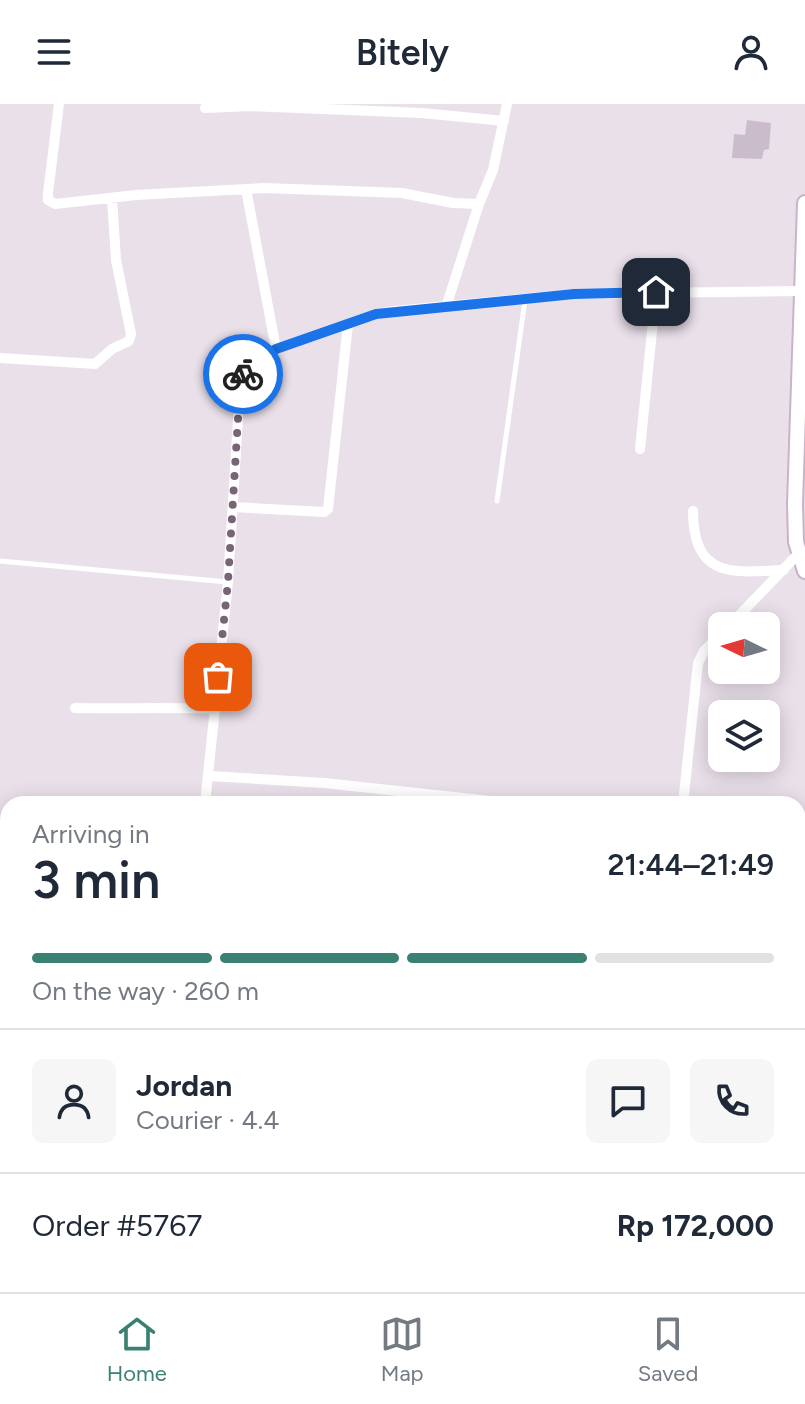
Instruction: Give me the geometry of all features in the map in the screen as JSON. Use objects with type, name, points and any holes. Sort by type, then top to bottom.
[{"type":"main road","points":[[805,203],[802,370],[795,504],[795,532],[805,571]]},
{"type":"street","points":[[59,104],[48,200],[55,204],[246,189],[402,193],[453,203],[479,204]]},
{"type":"street","points":[[446,307],[493,170],[507,104]]},
{"type":"street","points":[[205,108],[251,106],[422,113],[504,121]]},
{"type":"street","points":[[246,189],[276,349]]},
{"type":"street","points":[[0,358],[95,364],[112,349],[129,341],[131,334],[116,260],[112,198]]},
{"type":"street","points":[[206,796],[228,582],[240,386],[253,362],[276,349],[376,314],[574,294],[802,291]]},
{"type":"street","points":[[640,449],[656,292]]},
{"type":"street","points":[[233,507],[324,512],[328,509],[348,324]]},
{"type":"street","points":[[693,511],[693,526],[701,552],[711,563],[738,572],[784,570]]},
{"type":"street","points":[[743,612],[799,553]]},
{"type":"street","points":[[684,796],[698,663],[708,647]]},
{"type":"street","points":[[75,708],[214,709]]},
{"type":"street","points":[[209,776],[307,781],[445,796]]},
{"type":"lane","points":[[497,501],[525,298]]},
{"type":"lane","points":[[0,561],[228,582]]},
{"type":"building","points":[[747,120],[771,123],[769,149],[764,150],[762,159],[732,158],[734,134],[745,135]]},
{"type":"way so far","points":[[218,677],[243,374]]},
{"type":"route","points":[[243,374],[253,362],[276,349],[376,314],[574,294],[656,292]]}]
